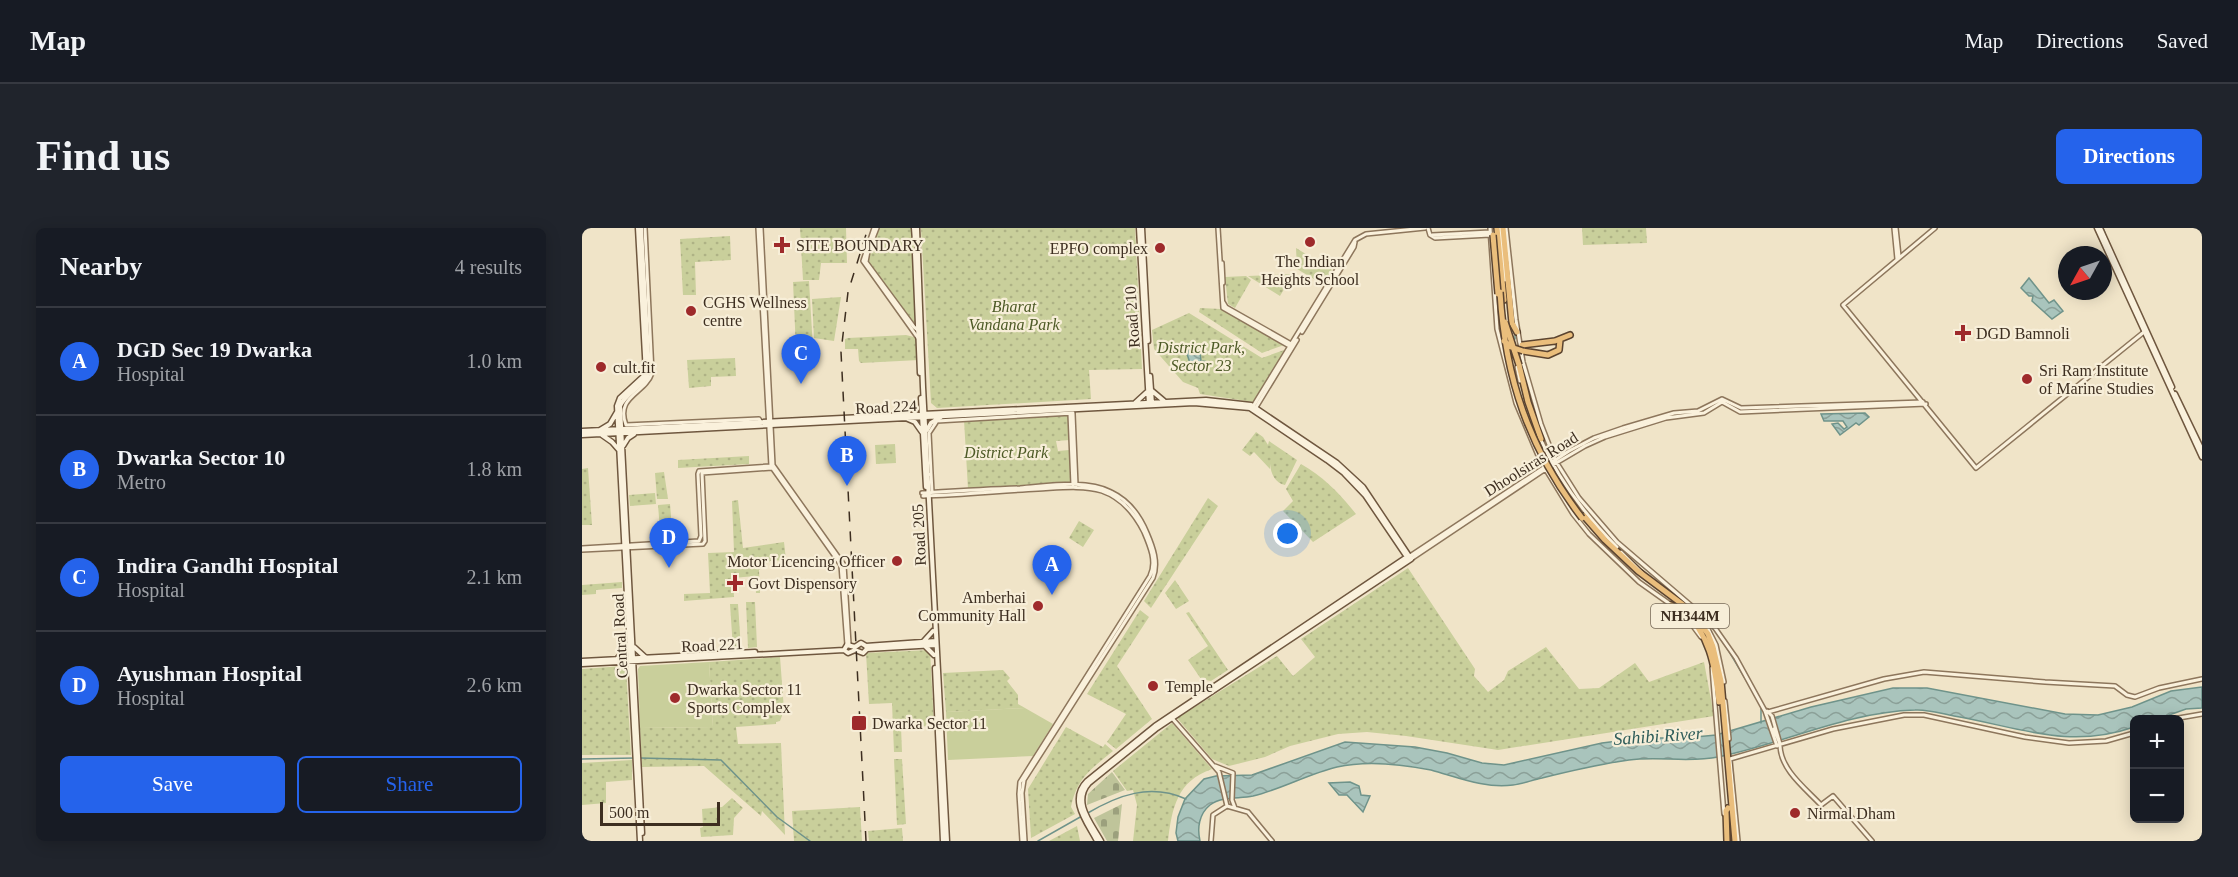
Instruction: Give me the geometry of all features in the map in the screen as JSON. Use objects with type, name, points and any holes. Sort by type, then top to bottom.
[{"type":"highway","points":[[1496,229],[1504,242],[1515,327]]},
{"type":"highway","points":[[1496,229],[1493,235],[1501,336],[1508,345],[1516,350],[1545,355],[1559,351],[1560,340]]},
{"type":"highway","name":"NH344M","points":[[1496,229],[1505,322],[1515,379],[1535,436],[1562,486],[1605,542],[1642,574],[1690,610],[1708,634],[1718,665],[1722,722]]},
{"type":"highway","name":"NH344M","points":[[1496,229],[1506,353],[1515,390],[1537,446],[1560,488],[1582,518],[1636,573],[1678,605],[1697,625],[1709,645],[1722,722],[1732,841]]},
{"type":"highway","points":[[1505,322],[1541,439]]},
{"type":"highway","points":[[1501,336],[1515,344],[1531,344],[1555,341],[1570,335]]},
{"type":"highway","points":[[1671,604],[1697,625]]},
{"type":"highway","name":"NH344M","points":[[1726,758],[1732,841]]},
{"type":"highway","points":[[1732,841],[1736,801]]},
{"type":"main road","points":[[600,433],[610,424],[617,412],[620,398],[645,374],[641,228]]},
{"type":"main road","name":"Road 205","points":[[915,228],[926,494],[945,841]]},
{"type":"main road","name":"Road 210","points":[[1141,228],[1150,404]]},
{"type":"main road","points":[[2098,228],[2202,450]]},
{"type":"main road","points":[[2103,236],[2202,457]]},
{"type":"main road","points":[[620,432],[622,402],[646,379],[649,372],[642,274]]},
{"type":"main road","name":"Road 205","points":[[919,331],[924,416]]},
{"type":"main road","points":[[1134,403],[1149,389],[1159,399],[1166,401]]},
{"type":"main road","points":[[1099,841],[1083,812],[1081,797],[1089,783],[1170,717],[1408,559],[1365,495],[1344,473],[1254,408],[1198,402],[1166,401],[1150,404]]},
{"type":"main road","points":[[1150,404],[1198,402]]},
{"type":"main road","name":"Road 224","points":[[620,432],[634,429],[1071,410],[1134,403],[1150,404]]},
{"type":"main road","name":"Road 224","points":[[620,432],[634,429],[769,424],[913,414],[941,416],[1150,404]]},
{"type":"main road","points":[[913,414],[922,408]]},
{"type":"main road","points":[[617,412],[620,432]]},
{"type":"main road","points":[[905,418],[915,422],[924,433],[931,423],[941,416]]},
{"type":"main road","points":[[600,433],[621,450],[634,429],[621,422]]},
{"type":"main road","points":[[582,433],[620,432]]},
{"type":"main road","name":"Central Road","points":[[620,432],[641,841]]},
{"type":"main road","name":"Road 205","points":[[924,433],[929,474],[926,494],[945,841]]},
{"type":"main road","points":[[924,644],[933,631]]},
{"type":"main road","points":[[866,647],[863,653],[855,650],[848,653],[846,647],[855,647],[862,643],[866,647],[935,643]]},
{"type":"main road","points":[[616,660],[631,644],[648,658]]},
{"type":"main road","points":[[924,644],[934,655]]},
{"type":"main road","name":"Road 221","points":[[582,662],[624,662],[670,655],[846,647]]},
{"type":"main road","name":"Road 221","points":[[582,662],[677,661],[846,647]]},
{"type":"main road","points":[[624,662],[632,668],[640,661]]},
{"type":"street","points":[[634,429],[626,426],[625,404],[649,380],[652,373],[641,228]]},
{"type":"street","points":[[759,228],[772,467],[841,565],[846,647]]},
{"type":"street","points":[[875,228],[866,262],[919,331]]},
{"type":"street","points":[[875,228],[863,261],[918,338]]},
{"type":"street","points":[[1219,228],[1223,308],[1292,346]]},
{"type":"street","points":[[1254,408],[1355,240],[1366,234],[1407,229],[1426,228],[1435,238],[1496,229]]},
{"type":"street","points":[[1895,228],[1898,258]]},
{"type":"street","points":[[1935,228],[1843,304],[1974,467],[1977,468],[2145,332]]},
{"type":"street","points":[[1496,229],[1527,381],[1554,462],[1580,498],[1617,542],[1716,630],[1736,658],[1768,712],[1778,737],[1780,756],[1784,765],[1821,805],[1833,796],[1872,841]]},
{"type":"street","points":[[1496,229],[1512,342],[1525,399],[1541,439],[1587,514],[1612,543],[1641,569],[1642,574]]},
{"type":"street","points":[[1496,229],[1497,329],[1516,403],[1544,469],[1589,534],[1639,582],[1671,604],[1693,626],[1708,652],[1722,722]]},
{"type":"street","points":[[1512,342],[1518,339]]},
{"type":"street","points":[[1912,402],[1916,393]]},
{"type":"street","name":"Dhoolsiras Road","points":[[1408,559],[1566,453],[1594,438],[1665,415],[1698,411],[1722,399],[1741,408],[1924,403]]},
{"type":"street","name":"Dhoolsiras Road","points":[[1554,462],[1605,437],[1666,418],[1704,412],[1722,402],[1740,412],[1924,403]]},
{"type":"street","points":[[929,474],[929,433],[936,421],[1071,410],[1074,486]]},
{"type":"street","points":[[1552,453],[1566,453]]},
{"type":"street","points":[[1561,469],[1563,458]]},
{"type":"street","points":[[1540,460],[1539,472],[1548,477]]},
{"type":"street","points":[[582,549],[699,541],[701,536],[699,471],[772,467]]},
{"type":"street","points":[[926,494],[1074,486],[1102,489],[1111,492],[1128,504],[1147,532],[1156,563],[1153,578],[1024,780],[1022,793],[1024,841]]},
{"type":"street","points":[[1700,614],[1720,656],[1722,722]]},
{"type":"street","points":[[1710,632],[1716,630]]},
{"type":"street","points":[[1768,712],[1884,680],[1924,672],[2107,685],[2119,687],[2127,695],[2135,697],[2166,686],[2202,680]]},
{"type":"street","points":[[1768,712],[1766,717],[1778,745]]},
{"type":"street","points":[[2184,716],[2202,714]]},
{"type":"street","points":[[1736,801],[1726,758],[1869,721],[1904,715],[1924,716],[2025,737],[2063,742],[2106,741],[2130,734]]},
{"type":"street","points":[[1170,717],[1220,773],[1226,804]]},
{"type":"street","points":[[1213,766],[1229,770],[1234,774],[1232,800],[1235,808]]},
{"type":"street","points":[[1226,804],[1250,814],[1272,841]]},
{"type":"street","points":[[1211,841],[1212,817],[1226,804]]},
{"type":"green space","points":[[800,228],[846,228],[847,263],[821,263],[819,280],[803,280]]},
{"type":"green space","points":[[879,228],[913,228],[917,331],[866,260]]},
{"type":"green space","name":"Bharat Vandana Park","points":[[921,228],[1135,228],[1142,369],[1089,370],[1091,399],[937,408],[931,403]]},
{"type":"green space","points":[[1582,228],[1646,228],[1647,243],[1583,245]]},
{"type":"green space","points":[[730,236],[731,260],[695,262],[696,295],[683,295],[680,239]]},
{"type":"green space","points":[[1296,248],[1332,270],[1324,285],[1297,269]]},
{"type":"green space","points":[[1293,274],[1280,296],[1248,276]]},
{"type":"green space","points":[[1246,276],[1251,280],[1235,308],[1228,304],[1225,277]]},
{"type":"green space","points":[[809,281],[813,349],[796,350],[793,282]]},
{"type":"green space","points":[[841,297],[834,341],[814,338],[812,299]]},
{"type":"green space","points":[[1200,308],[1221,309],[1284,345],[1262,353],[1199,312]]},
{"type":"green space","name":"District Park, Sector 23","points":[[1189,313],[1262,358],[1287,349],[1253,402],[1200,394],[1198,388],[1183,382],[1154,349],[1152,330]]},
{"type":"green space","points":[[906,335],[918,338],[919,360],[861,363],[858,349],[845,349],[845,339],[848,338]]},
{"type":"green space","points":[[735,358],[736,376],[711,377],[711,386],[689,388],[687,360]]},
{"type":"green space","name":"District Park","points":[[1069,414],[1070,440],[1056,441],[1058,451],[1069,450],[1073,484],[968,489],[964,420]]},
{"type":"green space","points":[[1256,432],[1268,445],[1269,441],[1297,460],[1285,485],[1274,478],[1270,464],[1270,469],[1254,452],[1250,456],[1242,450]]},
{"type":"green space","points":[[895,444],[896,463],[876,464],[875,445]]},
{"type":"green space","points":[[749,456],[749,464],[678,468],[678,460]]},
{"type":"green space","points":[[1301,464],[1331,486],[1356,514],[1313,542],[1283,511],[1293,501],[1286,489]]},
{"type":"green space","points":[[588,468],[592,525],[582,525],[582,469]]},
{"type":"green space","points":[[664,472],[668,499],[657,499],[655,473]]},
{"type":"green space","points":[[655,493],[656,504],[630,506],[629,495]]},
{"type":"green space","points":[[1208,498],[1218,506],[1151,608],[1144,601]]},
{"type":"green space","points":[[738,500],[743,548],[784,542],[786,560],[770,561],[759,570],[760,593],[756,593],[755,576],[733,578],[734,597],[684,601],[684,594],[710,593],[708,553],[734,552],[732,501]]},
{"type":"green space","points":[[670,504],[673,541],[661,542],[658,505]]},
{"type":"green space","points":[[1079,521],[1094,530],[1083,547],[1069,538]]},
{"type":"green space","points":[[1408,568],[1475,669],[1474,676],[1488,692],[1504,680],[1508,671],[1546,647],[1579,689],[1599,688],[1635,663],[1649,682],[1704,662],[1714,716],[1498,750],[1367,732],[1338,734],[1290,746],[1265,757],[1229,766],[1212,759],[1177,718],[1277,656],[1293,676],[1315,657],[1301,639]]},
{"type":"green space","points":[[1175,580],[1189,601],[1176,609],[1165,593]]},
{"type":"green space","points":[[622,582],[622,588],[596,590],[596,594],[582,595],[582,585]]},
{"type":"green space","points":[[746,602],[755,602],[757,647],[748,648]]},
{"type":"green space","points":[[730,604],[738,604],[741,649],[733,649]]},
{"type":"green space","points":[[1140,610],[1149,617],[1117,666],[1152,719],[1116,749],[1107,742],[1126,714],[1087,694]]},
{"type":"green space","points":[[1189,612],[1228,670],[1211,681],[1201,679],[1188,660],[1208,646],[1186,613]]},
{"type":"green space","points":[[930,650],[934,726],[901,727],[902,752],[894,752],[892,703],[869,704],[866,653]]},
{"type":"green space","points":[[780,657],[784,710],[780,721],[776,724],[736,727],[738,744],[781,743],[785,835],[762,811],[761,816],[704,766],[642,767],[640,728],[713,727],[709,662]]},
{"type":"green space","name":"Dwarka Sector 11 Sports Complex","points":[[709,662],[713,727],[640,728],[638,669],[640,666]]},
{"type":"green space","points":[[624,666],[631,755],[582,755],[582,669]]},
{"type":"green space","points":[[1003,670],[1010,678],[1007,681],[1018,695],[1018,704],[1025,708],[946,712],[943,673]]},
{"type":"green space","points":[[1025,708],[1053,724],[1033,756],[948,760],[946,712]]},
{"type":"green space","points":[[1172,723],[1212,769],[1191,781],[1178,797],[1168,841],[1133,841],[1137,805],[1133,790],[1127,791],[1113,771]]},
{"type":"green space","points":[[1066,727],[1103,747],[1105,744],[1113,751],[1081,781],[1071,807],[1075,814],[1031,838],[1028,789]]},
{"type":"green space","points":[[894,759],[902,759],[906,824],[897,825]]},
{"type":"green space","points":[[632,760],[632,780],[606,782],[606,803],[582,805],[582,763]]},
{"type":"green space","points":[[1112,772],[1125,790],[1087,805],[1088,794]]},
{"type":"green space","points":[[732,798],[743,808],[734,818],[733,835],[701,837],[702,809],[722,807]]},
{"type":"green space","points":[[1122,804],[1118,841],[1107,841],[1094,818]]},
{"type":"green space","points":[[860,807],[862,841],[794,841],[792,811]]},
{"type":"green space","points":[[1077,826],[1080,841],[1049,841]]},
{"type":"green space","points":[[902,828],[903,841],[869,841],[868,831]]},
{"type":"water","points":[[2029,278],[2049,303],[2054,300],[2063,311],[2052,319],[2032,301],[2033,296],[2029,296],[2021,288]]},
{"type":"water","points":[[1193,347],[1200,351],[1201,361],[1209,362],[1209,368],[1206,370],[1202,366],[1197,370],[1190,363],[1187,354]]},
{"type":"water","points":[[1865,413],[1869,417],[1840,435],[1832,424],[1838,423],[1844,429],[1847,427],[1843,421],[1824,421],[1821,414]]},
{"type":"water","points":[[2202,687],[2202,708],[2186,709],[2169,715],[2130,715],[2130,728],[2087,737],[2044,734],[1915,710],[1865,716],[1718,757],[1629,760],[1503,786],[1482,784],[1408,766],[1372,763],[1348,765],[1326,770],[1264,793],[1215,802],[1206,809],[1201,817],[1200,841],[1178,841],[1176,833],[1178,817],[1185,799],[1204,779],[1216,776],[1252,775],[1345,742],[1415,747],[1482,763],[1504,765],[1602,743],[1642,738],[1716,735],[1811,707],[1893,688],[1927,688],[2065,714],[2098,715],[2132,707],[2171,691]]},
{"type":"water","points":[[1350,782],[1359,786],[1361,795],[1370,796],[1363,812],[1347,795],[1339,795],[1329,783]]},
{"type":"waterway","points":[[2103,228],[2105,233]]},
{"type":"waterway","points":[[2098,236],[2103,246]]},
{"type":"waterway","points":[[1515,333],[1515,339]]},
{"type":"waterway","points":[[2150,347],[2170,392]]},
{"type":"waterway","points":[[2170,393],[2177,408]]},
{"type":"waterway","points":[[1529,395],[1537,419]]},
{"type":"waterway","points":[[1542,435],[1550,453]]},
{"type":"waterway","points":[[1558,468],[1572,490]]},
{"type":"waterway","points":[[1580,501],[1599,526]]},
{"type":"waterway","points":[[1619,547],[1668,588]]},
{"type":"waterway","points":[[1709,624],[1713,629]]},
{"type":"waterway","points":[[1717,633],[1759,702]]},
{"type":"waterway","points":[[1761,707],[1761,723]]},
{"type":"waterway","points":[[582,759],[635,758]]},
{"type":"waterway","points":[[640,758],[721,760],[777,817],[810,841]]},
{"type":"waterway","points":[[1086,814],[1110,801],[1134,793],[1160,792],[1186,799]]},
{"type":"waterway","points":[[1038,841],[1082,816]]},
{"type":"railway","points":[[866,841],[841,352],[848,292],[868,228]]},
{"type":"place","name":"The Indian Heights School","points":[[1310,242]]},
{"type":"place","name":"SITE BOUNDARY","points":[[782,245]]},
{"type":"place","name":"EPFO complex","points":[[1160,248]]},
{"type":"place","name":"CGHS Wellness centre","points":[[691,311]]},
{"type":"place","name":"DGD Bamnoli","points":[[1963,333]]},
{"type":"place","name":"cult.fit","points":[[601,367]]},
{"type":"place","name":"Sri Ram Institute of Marine Studies","points":[[2027,379]]},
{"type":"place","name":"Indira Gandhi Hospital","points":[[801,384]]},
{"type":"place","name":"Dwarka Sector 10","points":[[847,486]]},
{"type":"place","name":"Motor Licencing Officer","points":[[897,561]]},
{"type":"place","name":"Ayushman Hospital","points":[[669,568]]},
{"type":"place","name":"Govt Dispensory","points":[[735,583]]},
{"type":"place","name":"DGD Sec 19 Dwarka","points":[[1052,595]]},
{"type":"place","name":"Amberhai Community Hall","points":[[1038,606]]},
{"type":"place","name":"Temple","points":[[1153,686]]},
{"type":"place","name":"Dwarka Sector 11 Sports Complex","points":[[675,698]]},
{"type":"place","name":"Dwarka Sector 11","points":[[859,723]]},
{"type":"place","name":"Nirmal Dham","points":[[1795,813]]},
{"type":"water label","name":"Sahibi River","points":[[1658,736]]}]
